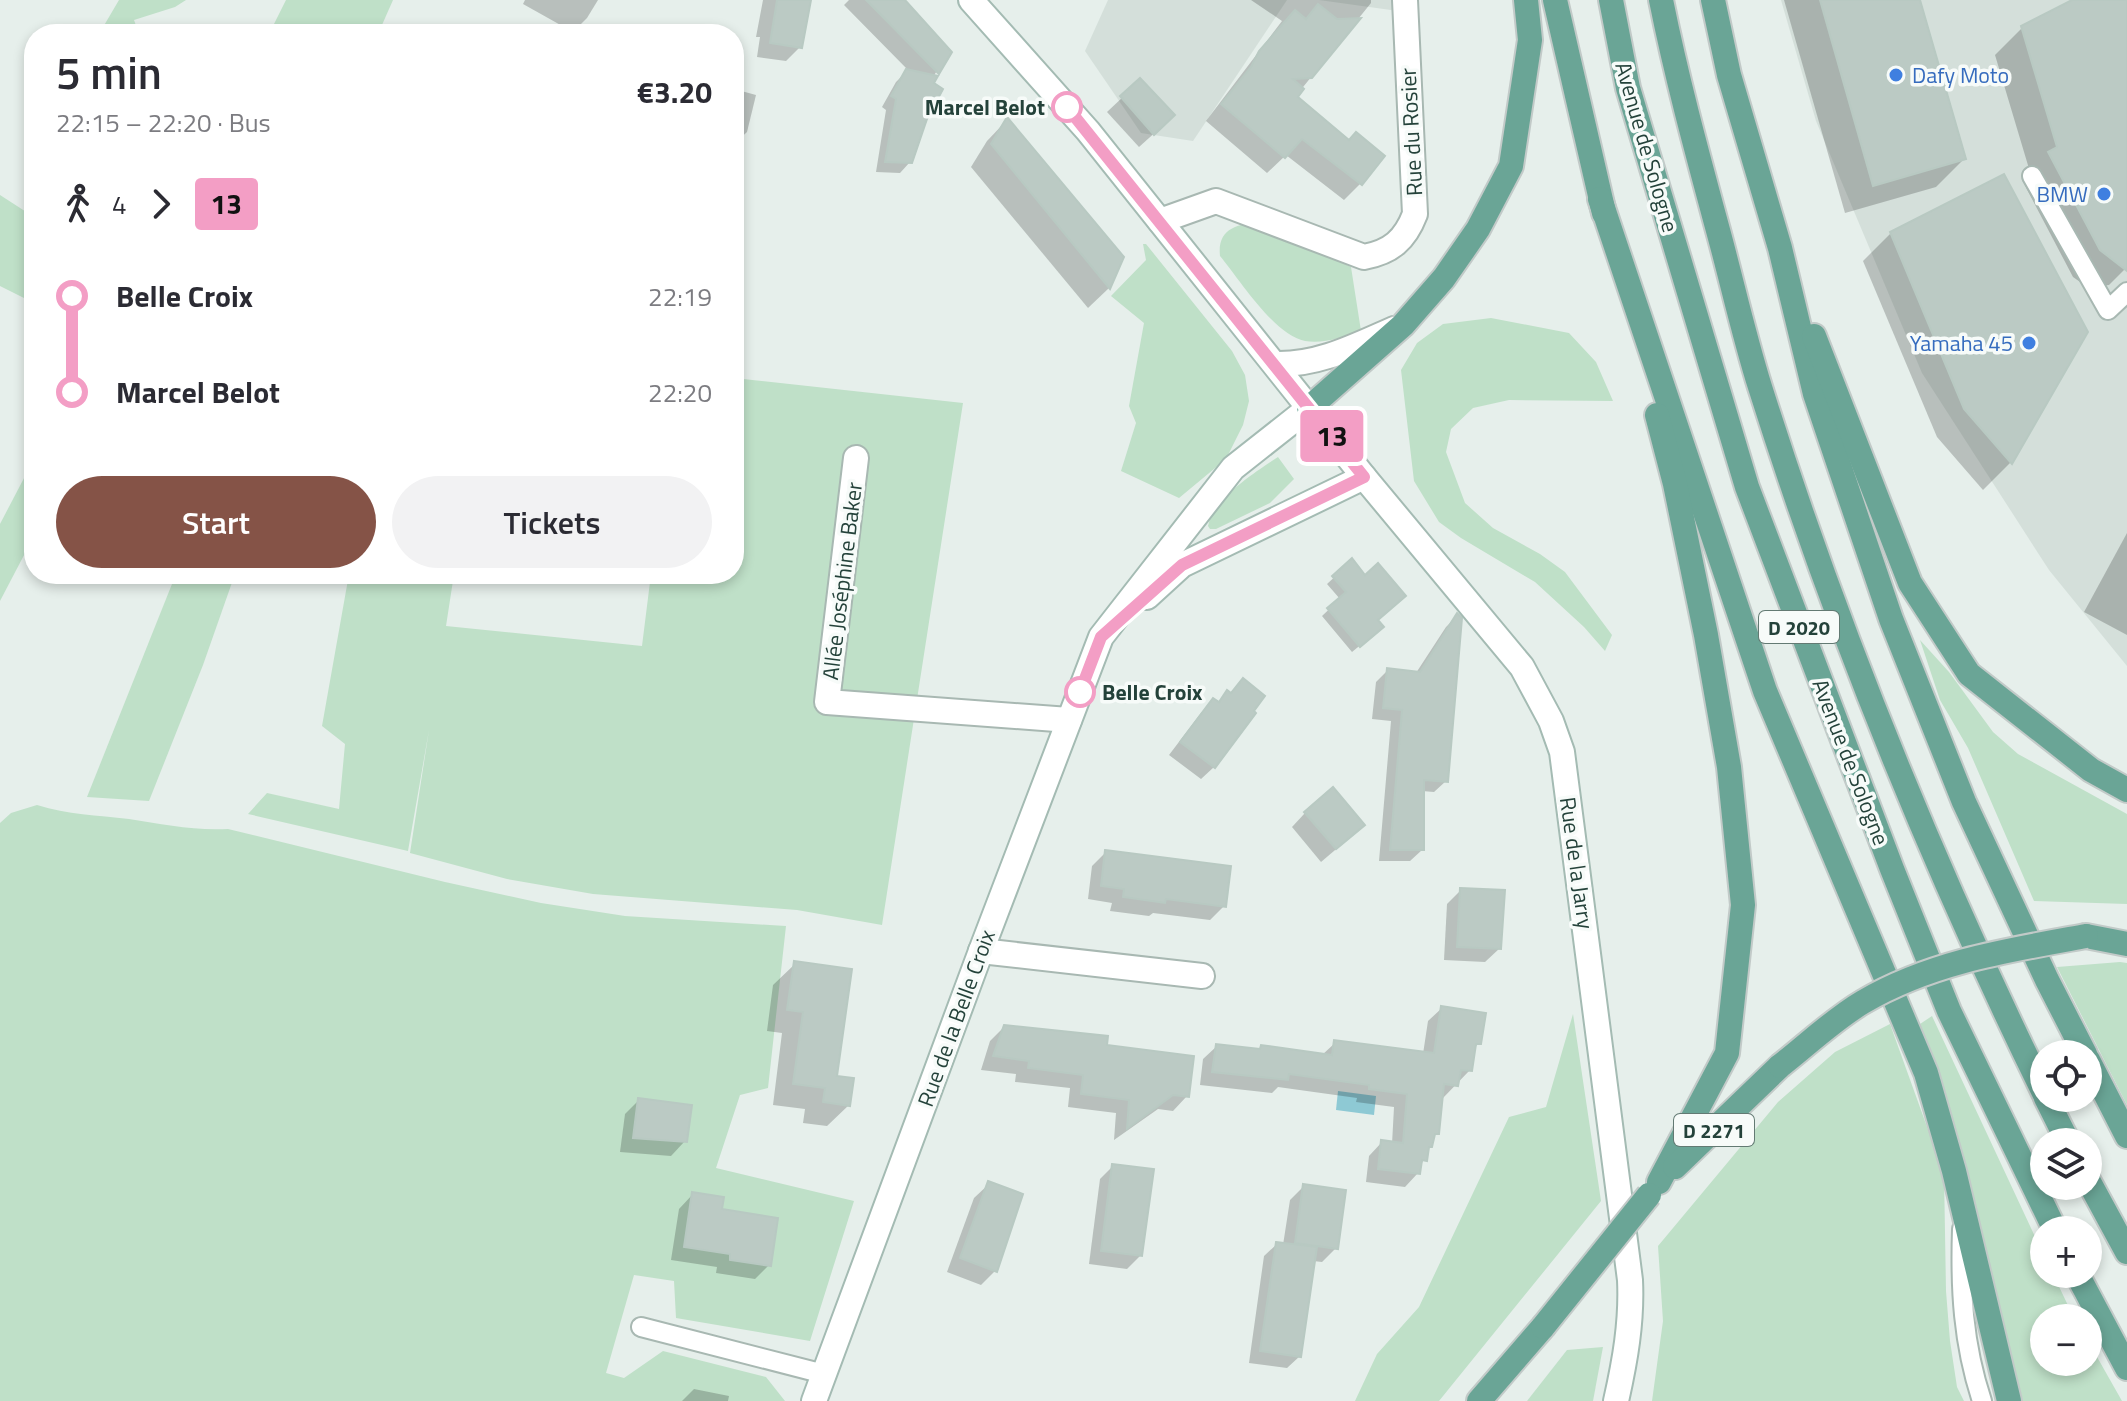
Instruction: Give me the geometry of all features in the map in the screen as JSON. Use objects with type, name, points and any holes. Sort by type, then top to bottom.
[{"type":"main road","name":"Rue de la Jarry","points":[[971,0],[1088,131],[1364,477],[1522,667],[1551,721],[1562,752],[1630,1280],[1632,1305],[1627,1355],[1616,1401]]},
{"type":"main road","name":"Rue du Rosier","points":[[1160,221],[1216,201],[1364,257],[1394,247],[1408,232],[1415,214],[1405,0]]},
{"type":"main road","points":[[1309,408],[1403,325],[1444,278],[1463,252],[1511,166],[1530,40],[1526,0]]},
{"type":"main road","points":[[1555,0],[1600,199],[1675,484],[1729,767],[1743,905],[1737,983],[1727,1053],[1654,1189]]},
{"type":"main road","name":"Avenue de Sologne","points":[[1611,0],[1628,88],[1747,487],[1949,1011],[2048,1216]]},
{"type":"main road","name":"Avenue de Sologne","points":[[1661,0],[1676,73],[1759,385],[1794,488],[1854,655],[1936,856],[2030,1065]]},
{"type":"main road","points":[[1713,0],[1729,75],[1780,248],[1815,394],[1891,619],[1964,802],[2078,1040]]},
{"type":"main road","points":[[1600,199],[1765,691],[1926,1073],[2009,1401]]},
{"type":"main road","points":[[1780,248],[1910,583],[1969,674],[2091,770],[2127,790]]},
{"type":"main road","points":[[1276,364],[1306,363],[1328,358],[1403,325]]},
{"type":"main road","name":"Rue de la Belle Croix","points":[[814,1401],[1101,637],[1233,468],[1309,408]]},
{"type":"main road","name":"Allée Joséphine Baker","points":[[856,458],[827,702],[1069,720]]},
{"type":"main road","name":"Rue de la Belle Croix","points":[[1101,637],[1182,565],[1364,477]]},
{"type":"main road","points":[[2086,936],[2127,931]]},
{"type":"main road","points":[[2086,936],[2127,944]]},
{"type":"main road","name":"D 2271","points":[[1479,1401],[1654,1189],[1780,1066],[1861,1003],[1915,977],[1963,961],[2086,936]]},
{"type":"main road","points":[[981,951],[1202,976]]},
{"type":"main road","points":[[2102,1087],[2127,1136]]},
{"type":"main road","points":[[2099,1200],[2127,1252]]},
{"type":"main road","points":[[2084,1288],[2127,1368]]},
{"type":"lane","points":[[2032,176],[2108,310],[2127,292]]},
{"type":"lane","points":[[1962,1206],[1960,1279],[1963,1325],[1972,1372],[1982,1401]]},
{"type":"lane","points":[[641,1327],[824,1374]]},
{"type":"shaded area","points":[[1108,0],[1287,0],[1193,141],[1141,133],[1085,51]]},
{"type":"shaded area","points":[[1319,0],[1397,0],[1398,11]]},
{"type":"shaded area","points":[[1781,0],[2127,0],[2127,666],[2049,570],[1922,373],[1816,121]]},
{"type":"green space","points":[[119,0],[186,0],[175,7],[134,20],[135,24],[105,24]]},
{"type":"green space","points":[[286,0],[393,0],[382,24],[274,24]]},
{"type":"green space","points":[[0,195],[24,211],[24,298],[0,286]]},
{"type":"green space","points":[[1259,222],[1351,267],[1361,331],[1326,341],[1305,341],[1293,337],[1270,318],[1220,256],[1225,234],[1243,224]]},
{"type":"green space","points":[[1143,244],[1232,351],[1245,375],[1249,401],[1243,425],[1226,459],[1179,498],[1121,471],[1136,423],[1129,406],[1144,323],[1111,296],[1146,260]]},
{"type":"green space","points":[[1491,318],[1569,333],[1596,362],[1613,401],[1509,400],[1473,408],[1451,429],[1446,452],[1465,503],[1493,528],[1565,572],[1612,635],[1605,651],[1535,582],[1439,522],[1414,481],[1401,370],[1417,343],[1443,324]]},
{"type":"green space","points":[[744,379],[963,403],[882,925],[797,910],[593,894],[507,879],[410,853],[429,730],[408,851],[248,814],[267,793],[339,809],[345,744],[322,726],[347,584],[452,584],[446,626],[642,646],[650,584],[744,584]]},
{"type":"green space","points":[[1278,457],[1294,479],[1270,503],[1210,529],[1208,526],[1212,516],[1226,496]]},
{"type":"green space","points":[[24,478],[24,555],[0,601],[0,524]]},
{"type":"green space","points":[[172,584],[231,584],[149,801],[87,797]]},
{"type":"green space","points":[[1920,640],[1949,672],[1993,732],[2018,754],[2127,814],[2127,904],[2034,901],[1968,748],[1940,700]]},
{"type":"green space","points":[[37,805],[71,813],[178,827],[228,829],[541,903],[625,916],[786,926],[768,1088],[740,1095],[716,1168],[854,1201],[810,1341],[676,1318],[674,1281],[634,1275],[606,1373],[624,1378],[663,1351],[766,1377],[785,1401],[0,1401],[0,823],[11,813]]},
{"type":"green space","points":[[2127,963],[2127,1105],[2102,1056],[2102,1040],[2094,1040],[2057,967]]},
{"type":"green space","points":[[1573,1014],[1601,1201],[1439,1401],[1355,1401],[1377,1354],[1419,1307],[1509,1117],[1546,1107]]},
{"type":"green space","points":[[1932,1016],[2030,1226],[2030,1288],[2060,1288],[2067,1304],[2030,1304],[2030,1376],[2102,1376],[2102,1366],[2122,1401],[2023,1401],[1975,1210],[1920,1024]]},
{"type":"green space","points":[[1890,1024],[1944,1174],[1950,1341],[1957,1387],[1964,1401],[1652,1401],[1663,1321],[1658,1246],[1778,1102],[1835,1052]]},
{"type":"green space","points":[[1603,1347],[1593,1401],[1527,1401],[1567,1350]]},
{"type":"water","points":[[1338,1091],[1376,1096],[1374,1115],[1336,1110]]},
{"type":"building","points":[[777,0],[811,0],[802,48],[770,43]]},
{"type":"building","points":[[866,0],[905,0],[952,52],[939,74]]},
{"type":"building","points":[[1820,0],[1920,0],[1966,159],[1873,186]]},
{"type":"building","points":[[2072,0],[2127,0],[2127,271],[2100,250],[2048,152],[2057,147],[2021,26]]},
{"type":"building","points":[[1318,4],[1337,19],[1361,18],[1312,78],[1293,79],[1304,89],[1298,97],[1349,140],[1356,132],[1385,156],[1362,185],[1302,139],[1285,158],[1221,104],[1251,67],[1259,51],[1295,10],[1306,19]]},
{"type":"building","points":[[906,69],[938,76],[934,83],[943,89],[927,119],[912,163],[885,162],[896,99],[891,96]]},
{"type":"building","points":[[1140,78],[1175,115],[1154,135],[1120,96]]},
{"type":"building","points":[[1007,117],[1124,257],[1110,289],[991,144]]},
{"type":"building","points":[[2004,174],[2088,332],[2012,464],[1964,409],[1890,232]]},
{"type":"building","points":[[1352,558],[1365,575],[1378,563],[1406,596],[1378,620],[1384,627],[1360,647],[1327,608],[1346,592],[1332,576]]},
{"type":"building","points":[[1457,613],[1462,618],[1448,782],[1424,780],[1424,850],[1390,850],[1402,710],[1383,708],[1387,668],[1420,672]]},
{"type":"building","points":[[1243,678],[1265,696],[1215,768],[1180,742],[1213,698],[1219,702],[1227,690],[1231,693]]},
{"type":"building","points":[[1333,787],[1365,825],[1336,849],[1304,812]]},
{"type":"building","points":[[1105,850],[1231,866],[1226,907],[1123,897],[1124,889],[1101,886]]},
{"type":"building","points":[[1460,888],[1505,890],[1501,949],[1457,947]]},
{"type":"building","points":[[794,961],[852,969],[837,1076],[854,1078],[850,1106],[823,1102],[825,1088],[793,1084],[803,1012],[787,1010]]},
{"type":"building","points":[[1441,1006],[1486,1013],[1481,1044],[1476,1044],[1472,1071],[1461,1070],[1458,1086],[1444,1084],[1439,1134],[1435,1134],[1432,1147],[1429,1147],[1427,1161],[1422,1160],[1420,1174],[1378,1169],[1381,1140],[1403,1143],[1407,1094],[1369,1089],[1369,1085],[1289,1074],[1288,1080],[1212,1072],[1216,1044],[1260,1049],[1261,1045],[1332,1055],[1334,1040],[1434,1053]]},
{"type":"building","points":[[1004,1025],[1108,1036],[1107,1045],[1194,1056],[1189,1097],[1173,1095],[1127,1129],[1129,1100],[1081,1094],[1083,1075],[1028,1068],[1029,1061],[993,1056]]},
{"type":"building","points":[[638,1098],[692,1105],[687,1142],[633,1138]]},
{"type":"building","points":[[1112,1164],[1154,1169],[1142,1256],[1101,1251]]},
{"type":"building","points":[[988,1181],[1023,1194],[997,1272],[960,1258]]},
{"type":"building","points":[[1303,1184],[1346,1190],[1338,1249],[1295,1243]]},
{"type":"building","points":[[692,1192],[724,1197],[722,1209],[778,1218],[771,1266],[730,1260],[730,1254],[684,1247]]},
{"type":"building","points":[[1276,1242],[1317,1247],[1301,1357],[1260,1351]]},
{"type":"bus line","name":"13","points":[[1067,107],[1364,477],[1182,565],[1101,637],[1080,692]]},
{"type":"place","name":"Dafy Moto","points":[[1896,75]]},
{"type":"place","name":"Marcel Belot","points":[[1067,107]]},
{"type":"place","name":"BMW","points":[[2104,194]]},
{"type":"place","name":"Yamaha 45","points":[[2029,343]]},
{"type":"place","name":"Belle Croix","points":[[1080,692]]}]
